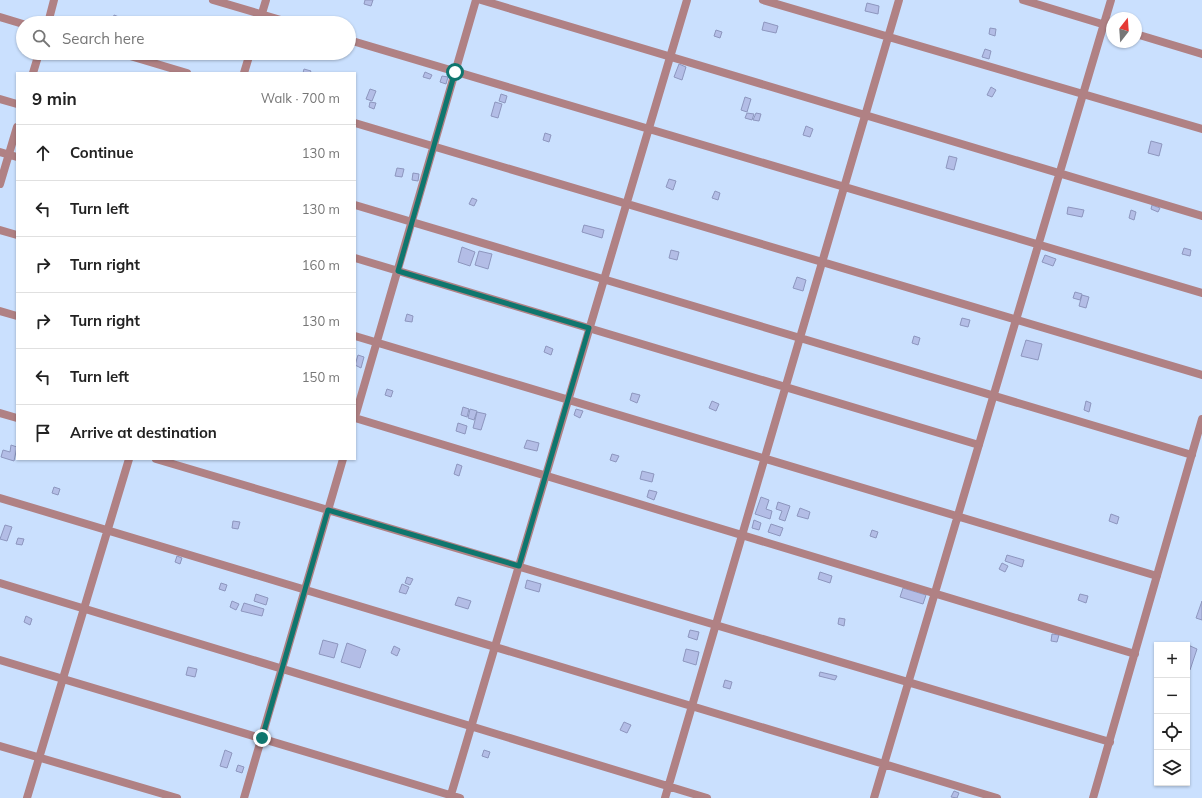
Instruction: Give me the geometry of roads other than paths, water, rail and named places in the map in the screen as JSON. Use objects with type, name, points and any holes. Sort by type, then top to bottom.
[{"type":"street","points":[[50,16],[54,0]]},
{"type":"street","points":[[213,0],[268,16]]},
{"type":"street","points":[[262,14],[266,0]]},
{"type":"street","points":[[356,415],[476,0]]},
{"type":"street","points":[[481,0],[1202,216]]},
{"type":"street","points":[[450,797],[687,0]]},
{"type":"street","points":[[763,0],[1202,129]]},
{"type":"street","points":[[664,798],[899,0]]},
{"type":"street","points":[[1023,0],[1104,24]]},
{"type":"street","points":[[874,798],[1111,0]]},
{"type":"street","points":[[0,17],[16,22]]},
{"type":"street","points":[[1142,36],[1202,54]]},
{"type":"street","points":[[356,42],[1202,293]]},
{"type":"street","points":[[33,72],[37,60]]},
{"type":"street","points":[[143,60],[184,72]]},
{"type":"street","points":[[244,72],[248,60]]},
{"type":"street","points":[[0,99],[16,104]]},
{"type":"street","points":[[356,123],[1202,375]]},
{"type":"street","points":[[0,184],[13,155],[16,134]]},
{"type":"street","points":[[0,152],[13,155]]},
{"type":"street","points":[[356,205],[1192,455]]},
{"type":"street","points":[[0,230],[16,235]]},
{"type":"street","points":[[356,258],[979,445]]},
{"type":"street","points":[[0,311],[16,316]]},
{"type":"street","points":[[356,336],[1157,576]]},
{"type":"street","points":[[0,413],[16,418]]},
{"type":"street","points":[[356,418],[1135,654]]},
{"type":"street","points":[[1093,798],[1202,419]]},
{"type":"street","points":[[27,798],[129,460]]},
{"type":"street","points":[[159,460],[1110,742]]},
{"type":"street","points":[[244,798],[343,460]]},
{"type":"street","points":[[0,498],[997,798]]},
{"type":"street","points":[[0,583],[707,798]]},
{"type":"street","points":[[0,660],[262,738],[450,797],[460,798]]},
{"type":"street","points":[[0,746],[176,798]]}]
